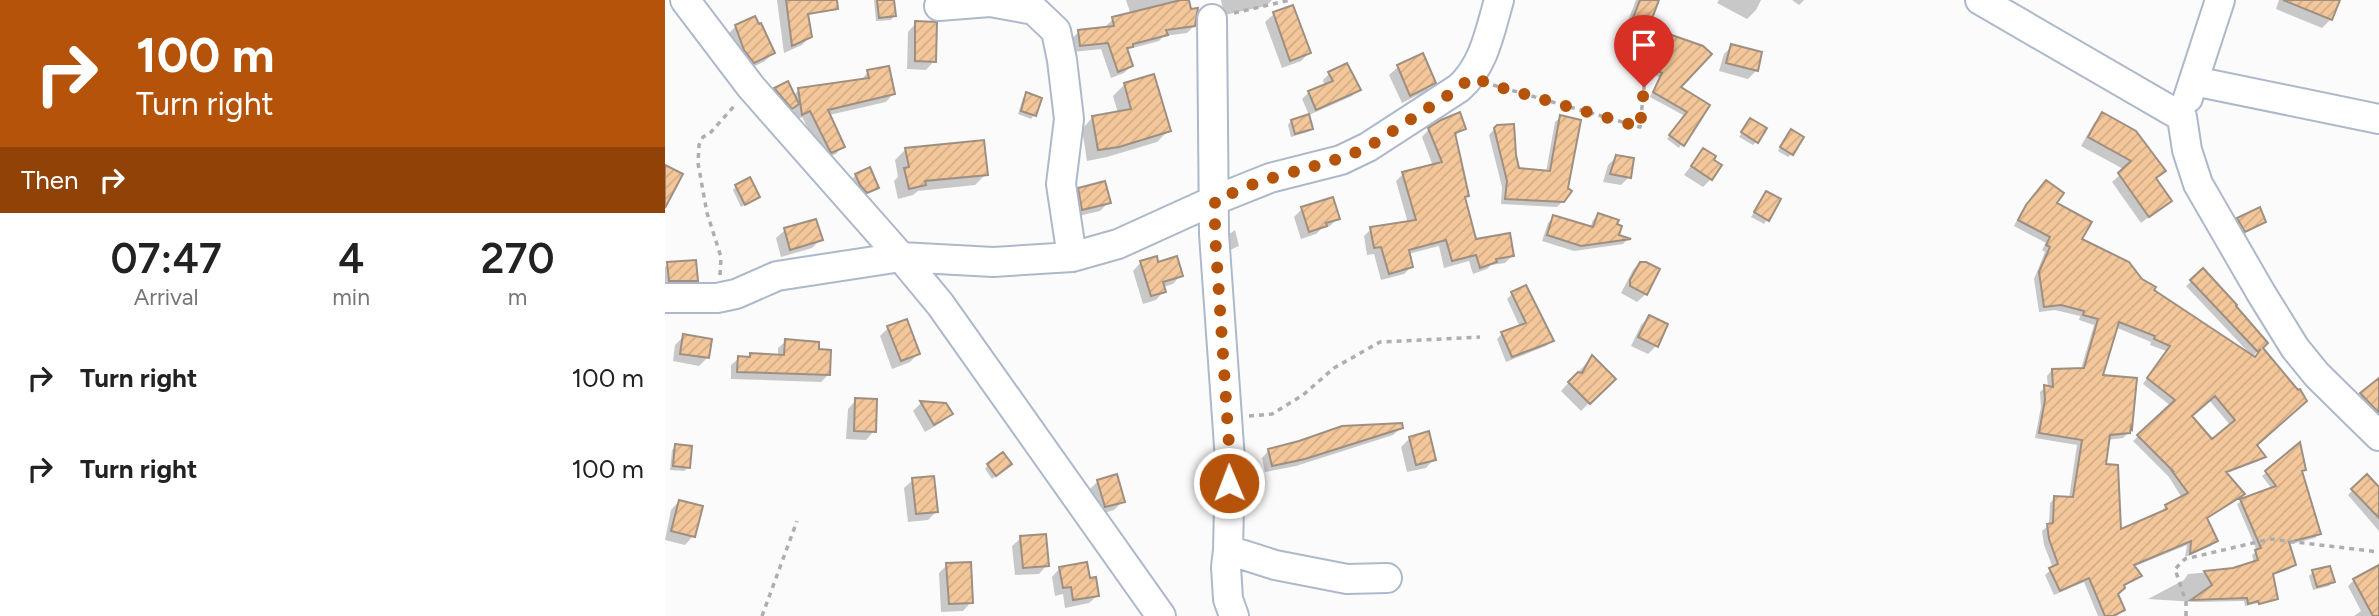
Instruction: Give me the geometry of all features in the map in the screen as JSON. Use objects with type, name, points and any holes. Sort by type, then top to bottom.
[{"type":"street","points":[[685,0],[751,87],[901,257],[986,367],[1161,616]]},
{"type":"street","points":[[665,298],[717,298],[736,294],[777,276],[901,257],[993,262],[1072,257],[1118,244],[1271,178],[1341,160],[1359,152],[1459,88],[1471,77],[1481,58],[1499,0]]},
{"type":"street","points":[[1980,0],[2182,117]]},
{"type":"street","points":[[2220,0],[2182,117],[2187,150],[2198,184],[2295,348],[2317,375],[2379,436]]},
{"type":"street","points":[[939,6],[990,2],[1034,10],[1056,31],[1069,119],[1061,184],[1072,257]]},
{"type":"street","points":[[1212,19],[1215,234],[1230,460],[1226,585],[1234,616]]},
{"type":"street","points":[[2194,81],[2379,119]]},
{"type":"street","points":[[1229,550],[1275,565],[1347,579],[1387,578]]},
{"type":"path","points":[[1212,19],[1290,0]]},
{"type":"path","points":[[1471,77],[1640,127],[1646,67]]},
{"type":"path","points":[[717,298],[721,257],[707,213],[698,163],[699,145],[703,137],[711,132],[751,87]]},
{"type":"path","points":[[1226,417],[1272,414],[1304,395],[1334,368],[1380,342],[1480,337]]},
{"type":"path","points":[[762,616],[796,521]]},
{"type":"path","points":[[2186,616],[2186,602],[2175,569],[2185,559],[2270,538],[2379,552]]},
{"type":"building","points":[[786,0],[837,0],[838,9],[808,14],[812,37],[792,46]]},
{"type":"building","points":[[877,0],[894,0],[896,16],[879,18]]},
{"type":"building","points":[[1189,0],[1191,9],[1198,8],[1195,26],[1166,30],[1168,35],[1133,44],[1133,47],[1127,48],[1133,66],[1118,72],[1108,43],[1080,46],[1078,30],[1114,26],[1112,17]]},
{"type":"building","points":[[1640,0],[1659,0],[1650,24],[1633,18]]},
{"type":"building","points":[[2283,0],[2340,0],[2332,20]]},
{"type":"building","points":[[1293,5],[1311,53],[1290,61],[1273,12]]},
{"type":"building","points":[[755,16],[775,53],[754,63],[744,50],[735,25]]},
{"type":"building","points":[[915,21],[937,22],[936,62],[915,61]]},
{"type":"building","points":[[1666,33],[1703,46],[1712,54],[1681,87],[1710,105],[1684,146],[1669,135],[1687,112],[1653,92],[1662,73],[1652,68]]},
{"type":"building","points":[[1731,44],[1762,52],[1758,71],[1726,63]]},
{"type":"building","points":[[1423,53],[1436,83],[1410,96],[1397,65]]},
{"type":"building","points":[[1347,63],[1361,90],[1316,110],[1308,91],[1333,81],[1328,72]]},
{"type":"building","points":[[889,66],[895,94],[828,110],[845,147],[831,153],[810,111],[802,115],[798,88],[869,78],[867,70]]},
{"type":"building","points":[[1154,74],[1171,131],[1119,147],[1098,150],[1092,116],[1131,109],[1124,83]]},
{"type":"building","points":[[788,81],[799,104],[792,109],[774,88]]},
{"type":"building","points":[[1026,92],[1042,98],[1036,116],[1021,111]]},
{"type":"building","points":[[1460,112],[1466,129],[1455,133],[1469,196],[1465,197],[1476,239],[1510,233],[1514,256],[1496,259],[1497,262],[1480,268],[1476,255],[1452,261],[1446,240],[1409,250],[1413,267],[1389,274],[1381,247],[1374,248],[1370,227],[1416,220],[1402,172],[1442,162],[1428,128]]},
{"type":"building","points":[[2102,112],[2136,131],[2166,171],[2156,178],[2172,201],[2149,217],[2118,173],[2131,161],[2088,137]]},
{"type":"building","points":[[1309,114],[1313,129],[1295,134],[1291,120]]},
{"type":"building","points":[[1560,115],[1581,120],[1568,188],[1572,191],[1564,202],[1505,199],[1507,181],[1494,128],[1497,125],[1514,124],[1519,168],[1550,171]]},
{"type":"building","points":[[1750,118],[1767,128],[1758,143],[1741,132]]},
{"type":"building","points":[[1791,129],[1804,137],[1793,155],[1780,147]]},
{"type":"building","points":[[984,140],[988,175],[925,181],[926,185],[909,189],[904,168],[909,167],[905,148]]},
{"type":"building","points":[[1703,148],[1716,156],[1714,160],[1722,165],[1712,180],[1691,166]]},
{"type":"building","points":[[1616,155],[1634,158],[1631,178],[1610,174]]},
{"type":"building","points":[[665,165],[683,174],[665,208]]},
{"type":"building","points":[[870,167],[879,188],[867,193],[855,174]]},
{"type":"building","points":[[750,177],[760,197],[745,205],[735,185]]},
{"type":"building","points":[[2046,180],[2064,193],[2057,203],[2092,222],[2082,239],[2129,262],[2142,279],[2156,287],[2154,290],[2255,357],[2261,349],[2258,352],[2190,280],[2203,268],[2268,343],[2263,348],[2298,390],[2300,389],[2307,401],[2257,445],[2266,457],[2226,472],[2245,494],[2207,518],[2218,541],[2190,554],[2191,541],[2134,565],[2142,576],[2124,585],[2125,588],[2118,594],[2125,610],[2113,616],[2105,616],[2089,578],[2060,591],[2049,568],[2058,564],[2047,524],[2053,523],[2054,496],[2073,497],[2082,440],[2039,433],[2045,400],[2044,385],[2053,387],[2052,369],[2084,368],[2098,319],[2083,315],[2084,311],[2061,305],[2044,307],[2039,272],[2050,247],[2046,245],[2050,237],[2018,220]],"holes":[[[2119,322],[2155,336],[2154,339],[2170,346],[2147,378],[2175,400],[2137,435],[2173,471],[2188,493],[2165,505],[2167,509],[2121,529],[2118,465],[2106,464],[2110,435],[2130,433],[2131,427],[2132,429],[2137,378],[2103,375]],[[2215,396],[2235,420],[2212,439],[2192,416]]]},
{"type":"building","points":[[1105,181],[1111,203],[1082,210],[1078,188]]},
{"type":"building","points":[[1766,191],[1781,199],[1769,221],[1754,212]]},
{"type":"building","points":[[1333,197],[1340,219],[1309,232],[1301,207]]},
{"type":"building","points":[[2260,207],[2266,222],[2245,232],[2237,218]]},
{"type":"building","points":[[1598,213],[1619,220],[1617,224],[1622,226],[1619,235],[1631,239],[1581,246],[1547,235],[1553,215],[1593,227]]},
{"type":"building","points":[[816,219],[823,240],[790,250],[784,228]]},
{"type":"building","points":[[1157,256],[1158,262],[1177,256],[1183,276],[1163,282],[1166,292],[1151,296],[1140,261]]},
{"type":"building","points":[[696,260],[698,281],[669,281],[667,262]]},
{"type":"building","points":[[1640,262],[1660,269],[1647,295],[1630,286],[1630,280]]},
{"type":"building","points":[[1526,285],[1554,341],[1512,357],[1501,332],[1526,323],[1511,292]]},
{"type":"building","points":[[1649,315],[1668,324],[1658,347],[1638,337]]},
{"type":"building","points":[[907,319],[920,354],[901,361],[887,326]]},
{"type":"building","points":[[683,334],[712,339],[709,358],[680,354]]},
{"type":"building","points":[[785,339],[819,342],[819,349],[831,350],[830,375],[737,372],[738,356],[750,357],[750,353],[784,355]]},
{"type":"building","points":[[1592,355],[1616,379],[1590,404],[1568,382],[1578,372],[1582,373]]},
{"type":"building","points":[[2379,378],[2379,413],[2360,393]]},
{"type":"building","points":[[855,398],[877,399],[876,432],[854,431]]},
{"type":"building","points":[[920,401],[946,403],[953,414],[934,425]]},
{"type":"building","points":[[1402,423],[1403,428],[1305,459],[1272,466],[1268,449],[1342,426]]},
{"type":"building","points":[[1429,431],[1436,460],[1416,465],[1409,437]]},
{"type":"building","points":[[2300,442],[2306,470],[2302,471],[2321,534],[2289,542],[2296,565],[2273,574],[2278,599],[2259,604],[2258,601],[2248,604],[2247,598],[2191,600],[2212,585],[2204,571],[2233,568],[2258,560],[2255,550],[2261,548],[2240,499],[2276,486],[2265,471]]},
{"type":"building","points":[[675,444],[692,446],[690,468],[673,466]]},
{"type":"building","points":[[1003,452],[1012,464],[996,476],[987,464]]},
{"type":"building","points":[[1117,474],[1125,502],[1105,507],[1097,480]]},
{"type":"building","points":[[2367,474],[2379,487],[2379,518],[2351,489]]},
{"type":"building","points":[[934,476],[938,512],[916,514],[912,478]]},
{"type":"building","points":[[679,500],[703,506],[695,537],[671,531]]},
{"type":"building","points":[[1046,534],[1049,566],[1023,568],[1020,536]]},
{"type":"building","points":[[971,562],[973,603],[949,604],[946,563]]},
{"type":"building","points":[[1087,562],[1090,578],[1096,577],[1099,596],[1073,600],[1071,587],[1063,588],[1059,567]]},
{"type":"building","points":[[2379,565],[2379,616],[2373,616],[2353,579]]},
{"type":"building","points":[[2330,566],[2335,582],[2317,587],[2312,570]]},
{"type":"route","points":[[1229,483],[1230,460],[1215,200],[1271,178],[1341,160],[1354,154],[1459,88],[1471,77],[1640,127],[1644,87]]}]
